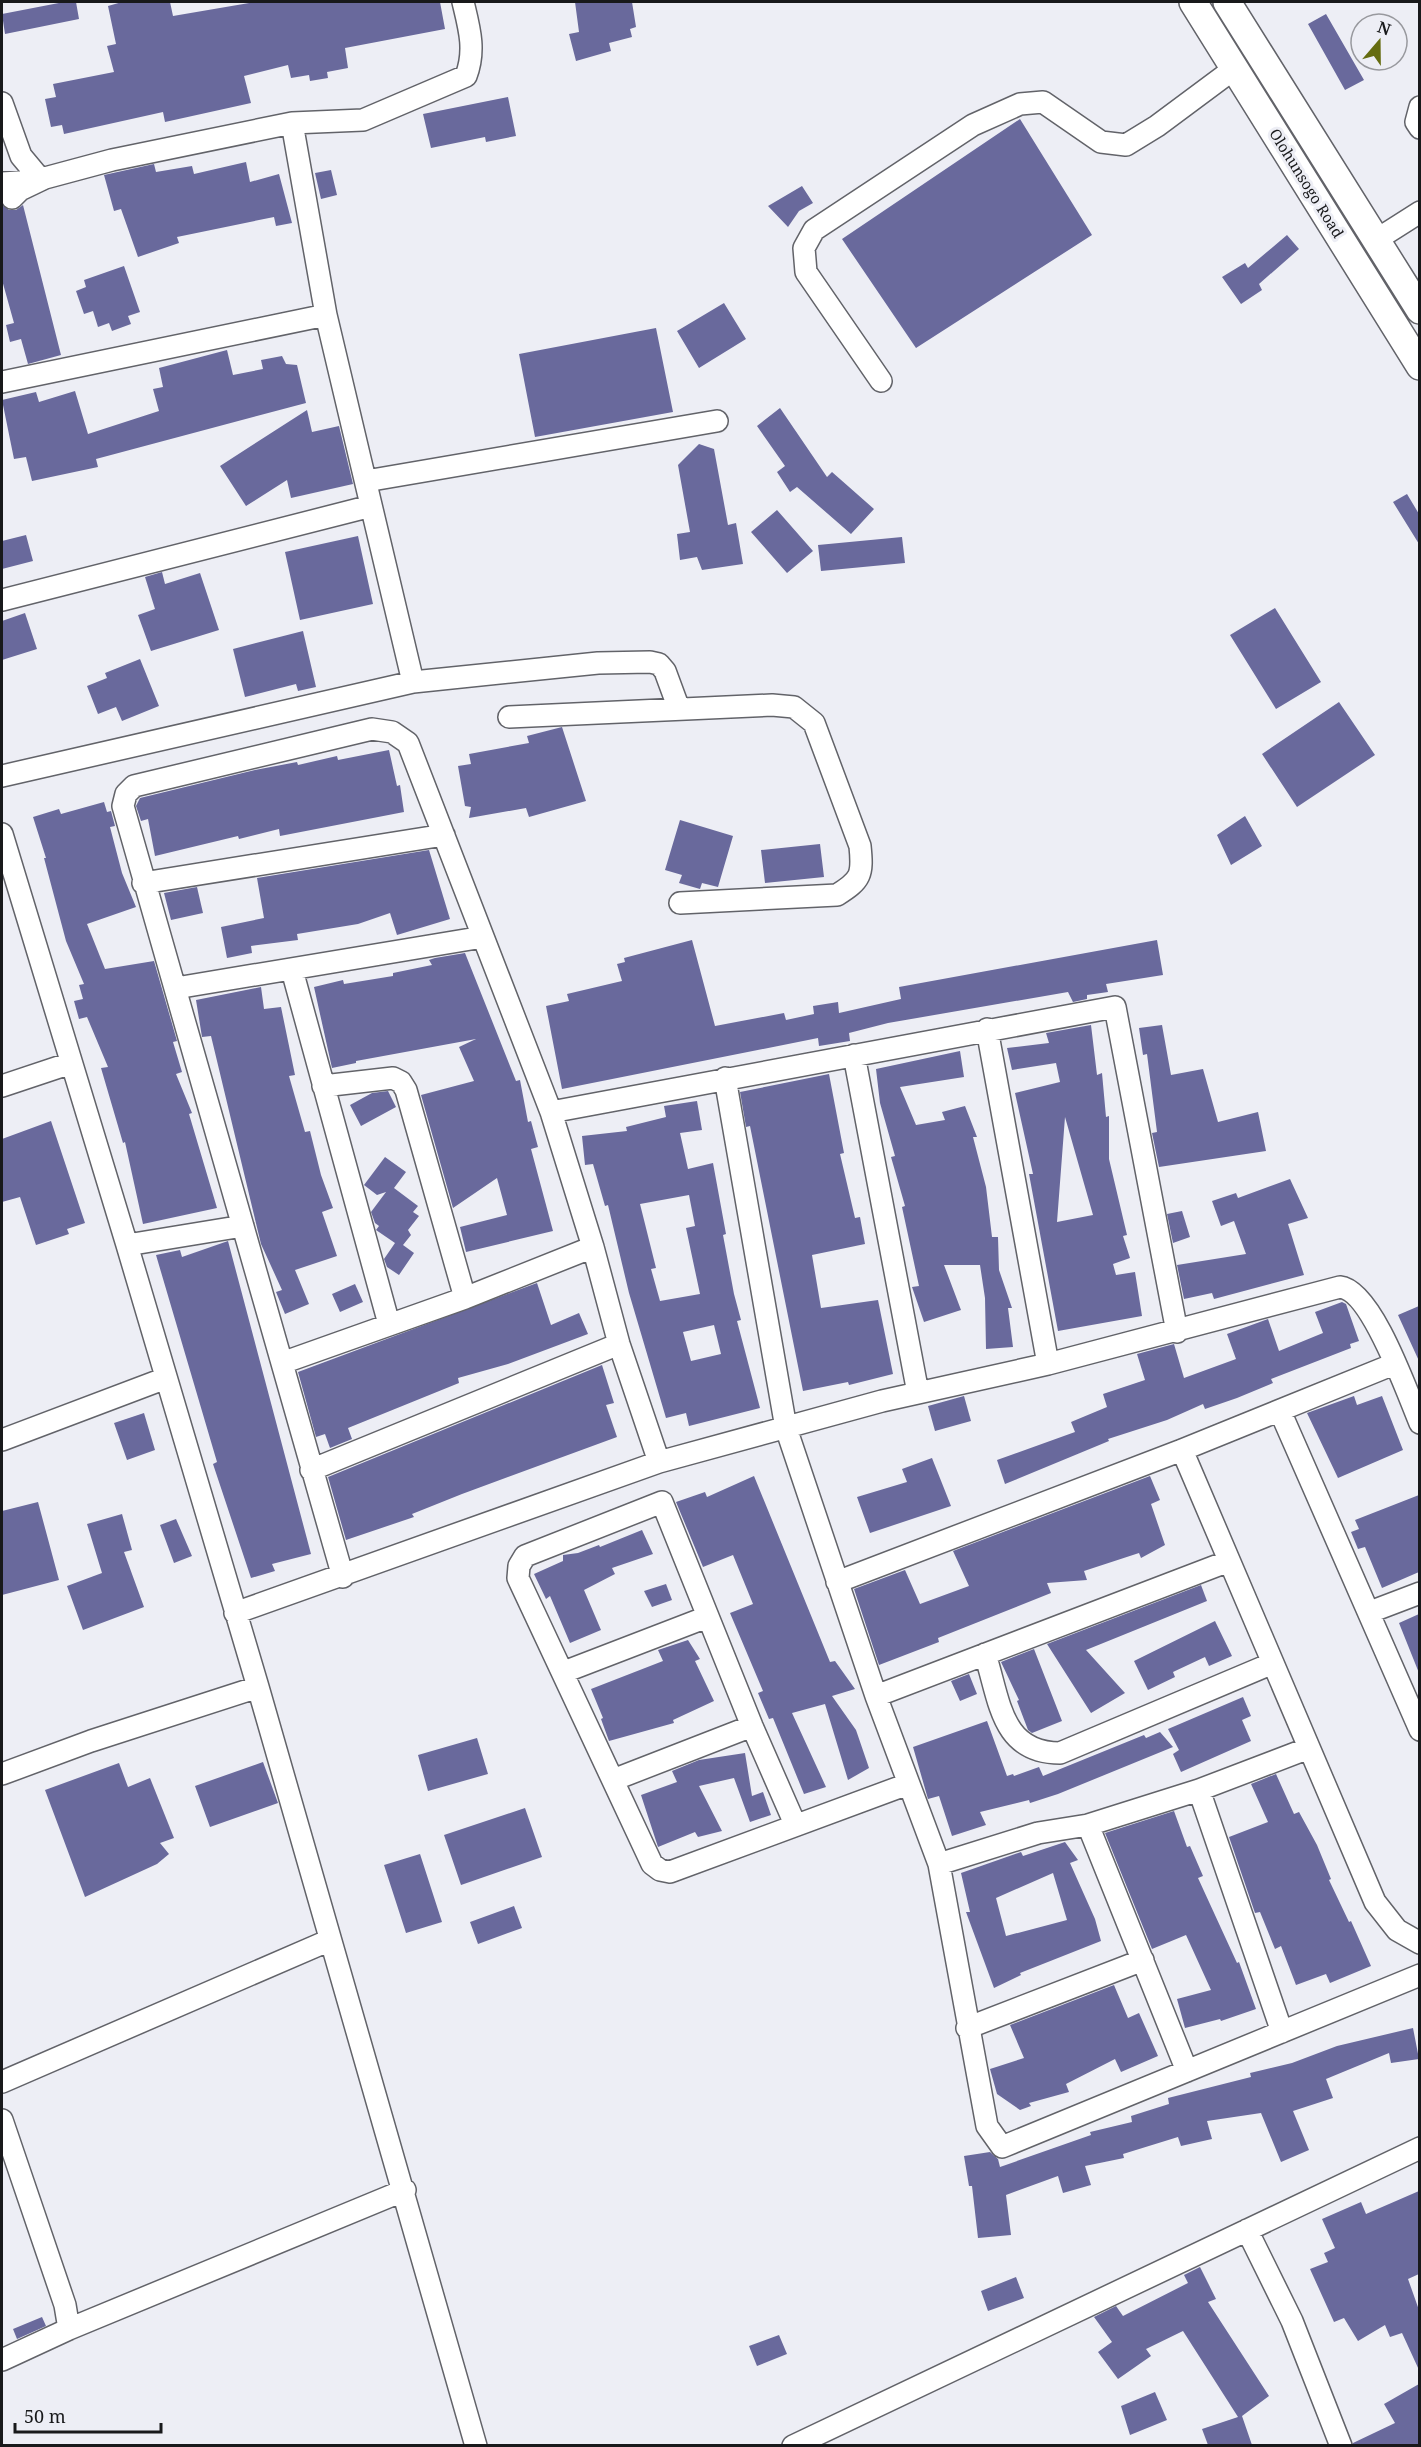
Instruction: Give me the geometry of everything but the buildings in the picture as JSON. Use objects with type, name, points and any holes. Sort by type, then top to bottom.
[{"type":"main road","name":"Olohunsogo Road","points":[[1193,2],[1419,366]]},
{"type":"main road","name":"Olohunsogo Road","points":[[1227,2],[1419,310]]},
{"type":"street","points":[[7,191],[20,190],[41,180],[112,160],[292,123],[363,120],[466,76],[472,59],[470,29],[463,2]]},
{"type":"street","points":[[881,381],[806,272],[804,248],[814,230],[973,125],[1020,104],[1043,102],[1101,142],[1126,145],[1157,126],[1235,68]]},
{"type":"street","points":[[2,103],[21,156],[41,180]]},
{"type":"street","points":[[1419,107],[1416,122],[1419,128]]},
{"type":"street","points":[[292,123],[326,315],[413,682]]},
{"type":"street","points":[[1376,240],[1419,212]]},
{"type":"street","points":[[2,382],[326,315]]},
{"type":"street","points":[[366,481],[717,421]]},
{"type":"street","points":[[2,600],[371,506]]},
{"type":"street","points":[[2,776],[413,682],[598,663],[650,662],[659,664],[665,671],[679,709]]},
{"type":"street","points":[[509,717],[772,705],[794,708],[814,723],[860,846],[862,866],[857,882],[837,895],[680,903]]},
{"type":"street","points":[[343,1577],[176,988],[143,883],[123,806],[126,794],[134,786],[372,729],[392,732],[408,742],[551,1112],[620,1344],[659,1462]]},
{"type":"street","points":[[2,834],[258,1687],[330,1940],[405,2190],[476,2445]]},
{"type":"street","points":[[143,883],[444,835]]},
{"type":"street","points":[[176,988],[483,937]]},
{"type":"street","points":[[292,970],[388,1324]]},
{"type":"street","points":[[551,1112],[1115,1007],[1177,1332]]},
{"type":"street","points":[[987,1029],[1048,1364]]},
{"type":"street","points":[[854,1055],[918,1393]]},
{"type":"street","points":[[2,1086],[71,1063]]},
{"type":"street","points":[[323,1086],[393,1078],[401,1082],[406,1090],[465,1298]]},
{"type":"street","points":[[725,1078],[786,1428],[876,1696],[939,1864],[967,2028],[987,2126],[1002,2147],[1419,1975]]},
{"type":"street","points":[[127,1245],[243,1226]]},
{"type":"street","points":[[282,1363],[465,1298],[593,1247]]},
{"type":"street","points":[[235,1613],[343,1577],[659,1462],[918,1393],[1048,1364],[1344,1288],[1363,1302],[1394,1364],[1419,1423]]},
{"type":"street","points":[[311,1470],[620,1344]]},
{"type":"street","points":[[837,1582],[1182,1450],[1394,1364]]},
{"type":"street","points":[[2,1440],[166,1378]]},
{"type":"street","points":[[1280,1411],[1370,1612],[1419,1730]]},
{"type":"street","points":[[1182,1450],[1375,1902],[1397,1930],[1419,1943]]},
{"type":"street","points":[[795,1824],[752,1726],[662,1502],[525,1556],[519,1566],[518,1578],[652,1864],[660,1870],[670,1872],[908,1784]]},
{"type":"street","points":[[876,1696],[1229,1561]]},
{"type":"street","points":[[1370,1612],[1419,1593]]},
{"type":"street","points":[[564,1672],[707,1617]]},
{"type":"street","points":[[985,1654],[1007,1725],[1015,1737],[1028,1748],[1042,1753],[1060,1753],[1273,1664]]},
{"type":"street","points":[[2,1774],[91,1741],[258,1687]]},
{"type":"street","points":[[614,1780],[752,1726]]},
{"type":"street","points":[[939,1864],[1038,1833],[1088,1825],[1199,1790],[1309,1748]]},
{"type":"street","points":[[1199,1790],[1282,2032]]},
{"type":"street","points":[[1088,1825],[1186,2071]]},
{"type":"street","points":[[2,2082],[330,1940]]},
{"type":"street","points":[[967,2028],[1143,1960]]},
{"type":"street","points":[[2,2120],[65,2305],[69,2329]]},
{"type":"street","points":[[793,2445],[1419,2148]]},
{"type":"street","points":[[2,2360],[69,2329],[405,2190]]},
{"type":"street","points":[[1247,2230],[1292,2321],[1341,2445]]}]
